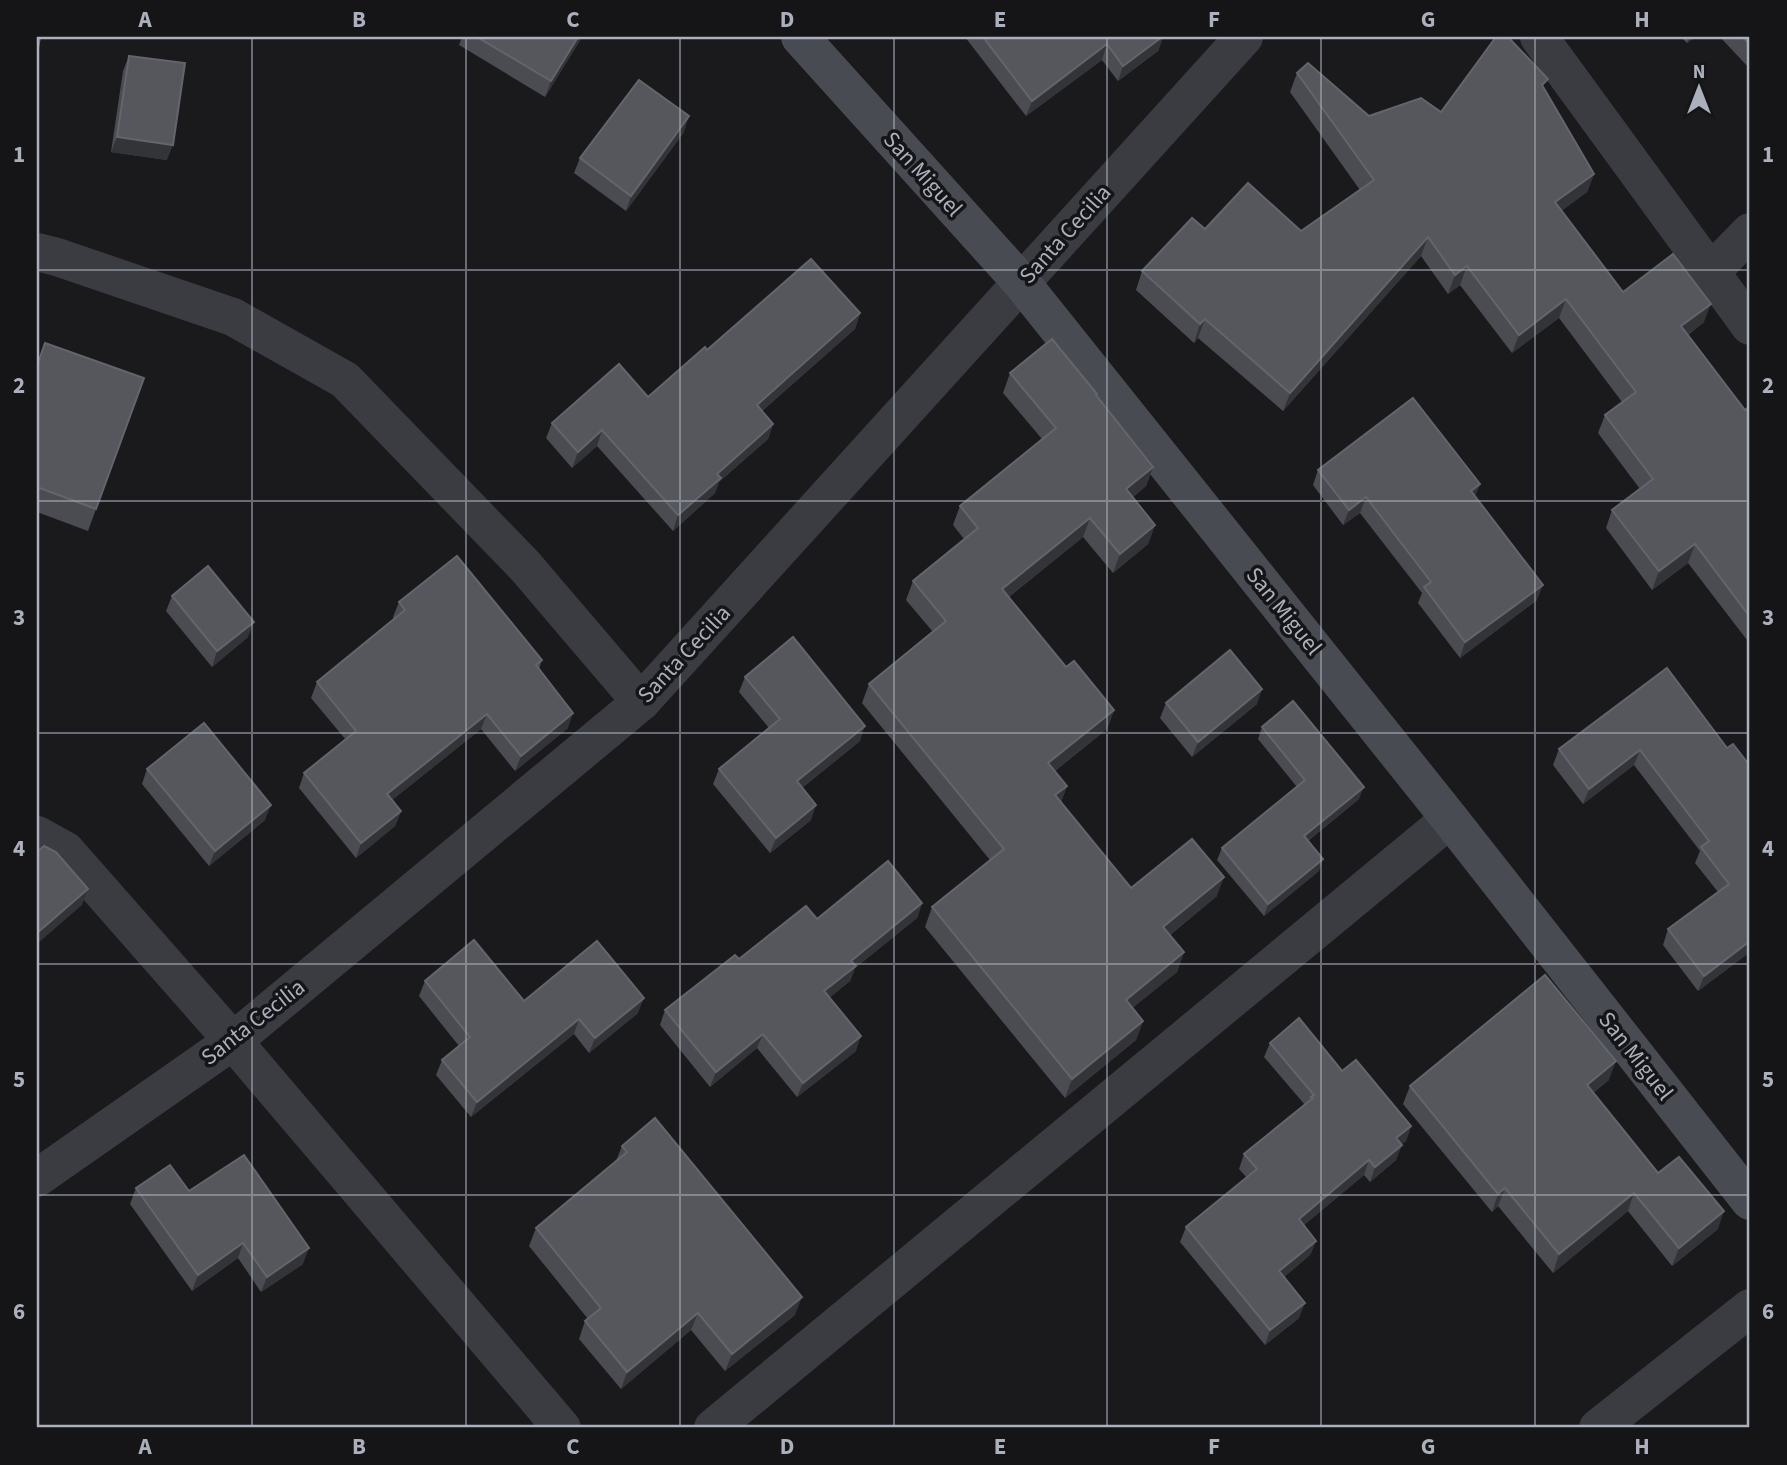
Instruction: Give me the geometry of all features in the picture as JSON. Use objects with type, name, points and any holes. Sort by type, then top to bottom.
[{"type":"street","name":"San Miguel","points":[[800,37],[1021,282],[1450,819],[1750,1201]]},
{"type":"street","name":"Santa Cecilia","points":[[37,1178],[233,1041],[641,702],[1244,37]]},
{"type":"street","points":[[1539,37],[1750,326]]},
{"type":"street","points":[[1711,272],[1750,232]]},
{"type":"street","points":[[37,252],[233,317],[345,380],[525,566],[641,702]]},
{"type":"street","points":[[713,1428],[1450,819]]},
{"type":"street","points":[[37,835],[66,850],[233,1041],[562,1428]]},
{"type":"street","points":[[1598,1428],[1750,1308]]},
{"type":"building","points":[[477,37],[578,37],[551,81]]},
{"type":"building","points":[[983,37],[1162,37],[1123,66],[1107,44],[1032,101]]},
{"type":"building","points":[[1496,37],[1508,37],[1548,79],[1542,85],[1594,174],[1555,202],[1623,292],[1673,254],[1711,304],[1681,326],[1745,410],[1750,406],[1750,617],[1695,544],[1659,571],[1612,510],[1653,479],[1605,415],[1636,392],[1566,299],[1519,335],[1467,266],[1455,275],[1428,237],[1290,393],[1205,319],[1200,324],[1142,271],[1192,218],[1205,229],[1248,183],[1301,231],[1374,180],[1297,73],[1308,63],[1369,116],[1421,98],[1441,112]]},
{"type":"building","points":[[129,56],[185,63],[173,145],[117,137]]},
{"type":"building","points":[[639,80],[689,116],[631,196],[580,158]]},
{"type":"building","points":[[811,259],[860,313],[757,405],[773,424],[717,474],[721,478],[678,515],[602,430],[578,452],[552,423],[619,364],[648,397],[705,347],[707,350]]},
{"type":"building","points":[[1052,339],[1153,467],[1126,489],[1155,525],[1120,554],[1090,518],[1002,589],[1066,667],[1074,661],[1114,710],[1048,763],[1067,786],[1055,795],[1131,888],[1192,839],[1224,877],[1163,927],[1184,952],[1126,1000],[1143,1021],[1072,1079],[932,907],[1004,849],[869,684],[946,621],[913,581],[978,528],[960,506],[1056,428],[1010,373]]},
{"type":"building","points":[[45,343],[144,378],[96,509],[37,487],[37,366]]},
{"type":"building","points":[[1413,398],[1480,484],[1471,491],[1543,585],[1465,642],[1424,587],[1431,582],[1366,497],[1349,510],[1318,470]]},
{"type":"building","points":[[457,556],[542,660],[536,665],[573,713],[521,756],[487,714],[387,794],[401,811],[361,843],[304,773],[356,731],[317,682],[405,610],[399,602]]},
{"type":"building","points":[[208,566],[254,622],[217,651],[172,596]]},
{"type":"building","points":[[793,637],[865,726],[797,781],[816,805],[776,838],[719,769],[780,719],[745,677]]},
{"type":"building","points":[[1230,650],[1262,689],[1198,742],[1166,703]]},
{"type":"building","points":[[1667,668],[1727,748],[1733,744],[1750,766],[1750,941],[1704,976],[1668,929],[1729,884],[1701,847],[1709,841],[1640,750],[1589,789],[1559,749]]},
{"type":"building","points":[[1293,701],[1364,787],[1304,836],[1323,859],[1268,904],[1222,848],[1305,780],[1262,727]]},
{"type":"building","points":[[204,723],[271,805],[215,851],[147,769]]},
{"type":"building","points":[[44,846],[56,852],[88,889],[37,933],[37,852]]},
{"type":"building","points":[[888,861],[922,903],[851,961],[856,966],[824,991],[861,1036],[803,1083],[763,1034],[716,1072],[665,1010],[735,955],[739,959],[806,906],[817,919]]},
{"type":"building","points":[[474,940],[524,1001],[597,941],[644,998],[595,1038],[579,1019],[477,1102],[442,1060],[470,1037],[425,981]]},
{"type":"building","points":[[1545,975],[1616,1061],[1587,1085],[1658,1173],[1679,1157],[1724,1211],[1679,1248],[1634,1193],[1559,1254],[1505,1188],[1498,1194],[1410,1086]]},
{"type":"building","points":[[1299,1018],[1342,1071],[1356,1060],[1411,1126],[1396,1138],[1402,1145],[1375,1167],[1369,1160],[1299,1219],[1316,1241],[1279,1271],[1305,1303],[1270,1330],[1186,1227],[1257,1169],[1244,1154],[1313,1098],[1311,1097],[1314,1095],[1270,1043]]},
{"type":"building","points":[[655,1118],[802,1297],[732,1354],[698,1313],[627,1372],[585,1321],[601,1308],[536,1228],[627,1152],[622,1146]]},
{"type":"building","points":[[244,1155],[309,1248],[267,1277],[243,1243],[198,1275],[136,1188],[170,1165],[189,1191]]}]
